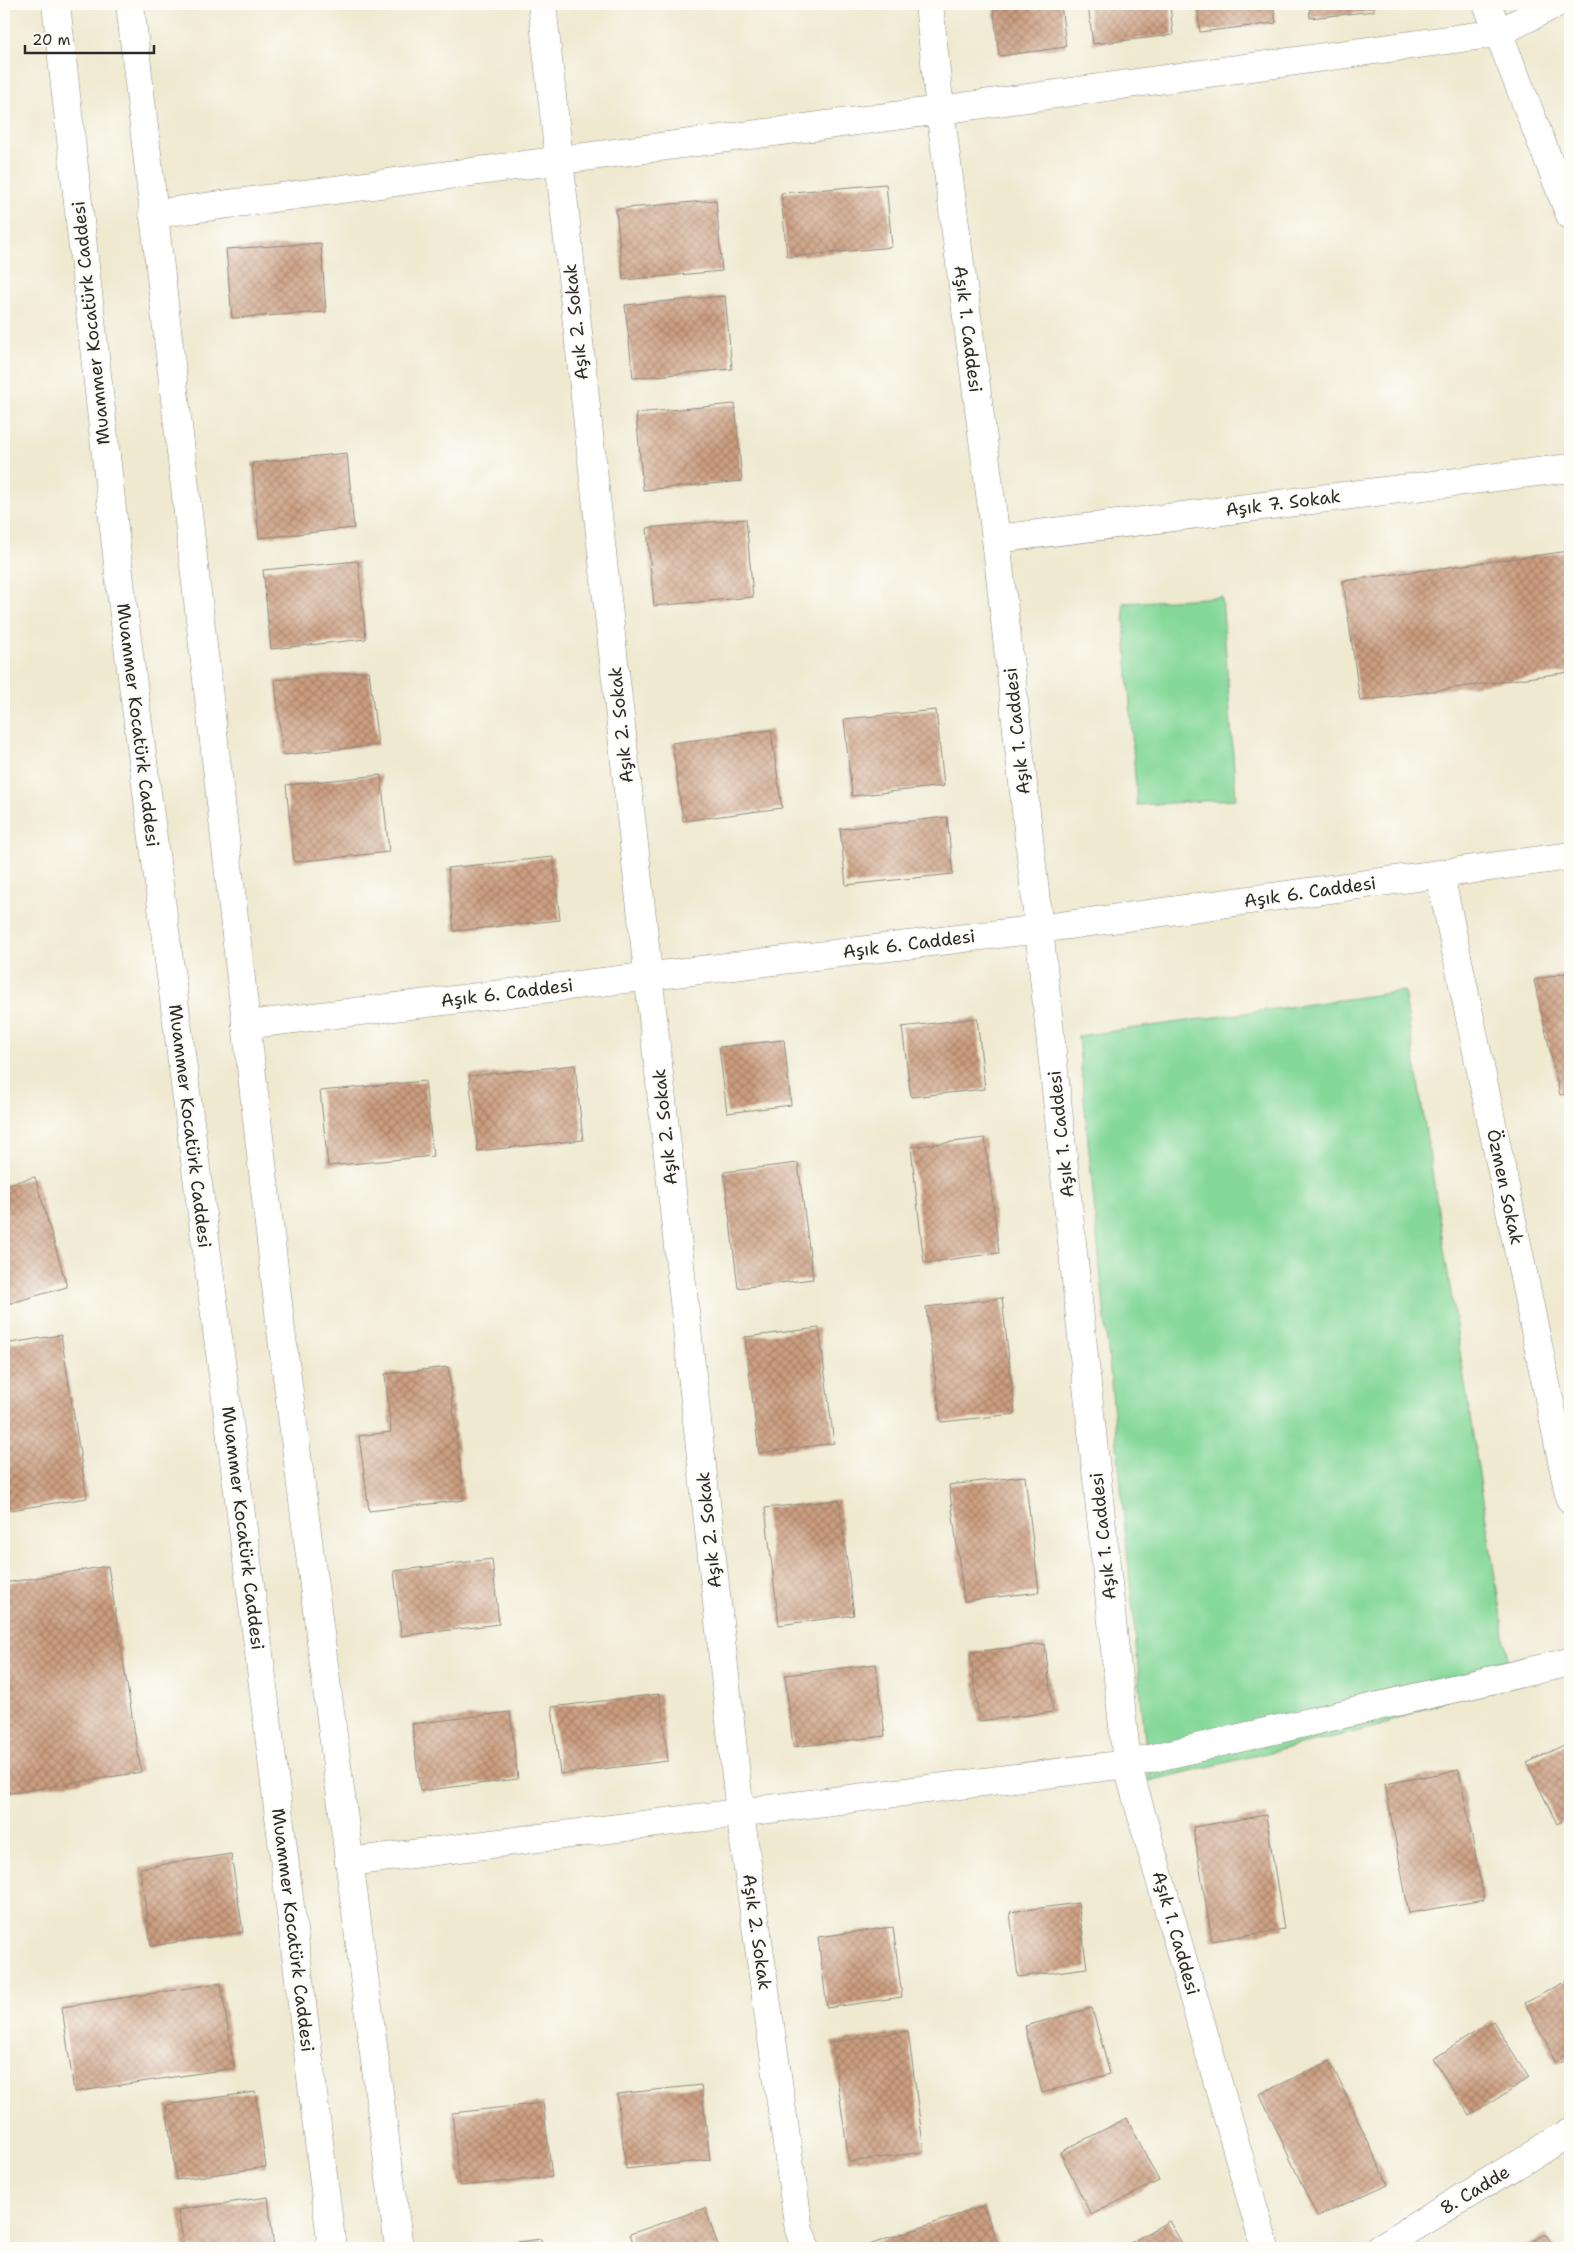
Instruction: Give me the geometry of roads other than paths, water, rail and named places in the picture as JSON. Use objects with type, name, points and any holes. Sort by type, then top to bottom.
[{"type":"street","name":"Muammer Kocatürk Caddesi","points":[[56,4],[122,600],[254,1616],[332,2248]]},
{"type":"street","points":[[130,4],[281,1330],[399,2248]]},
{"type":"street","name":"Aşık 2. Sokak","points":[[542,4],[740,1813],[799,2230],[806,2248]]},
{"type":"street","name":"Aşık 1. Caddesi","points":[[929,4],[940,110],[996,539],[1127,1764],[1265,2248]]},
{"type":"street","points":[[1486,4],[1570,214]]},
{"type":"street","points":[[153,214],[940,110],[1498,33],[1555,4]]},
{"type":"street","name":"Aşık 7. Sokak","points":[[996,539],[1570,468]]},
{"type":"street","name":"Aşık 6. Caddesi","points":[[246,1025],[1039,928],[1570,856]]},
{"type":"street","name":"Özmen Sokak","points":[[1440,874],[1570,1499]]},
{"type":"street","points":[[349,1862],[1127,1764],[1570,1662]]},
{"type":"street","name":"8. Cadde","points":[[1380,2248],[1570,2132]]}]
